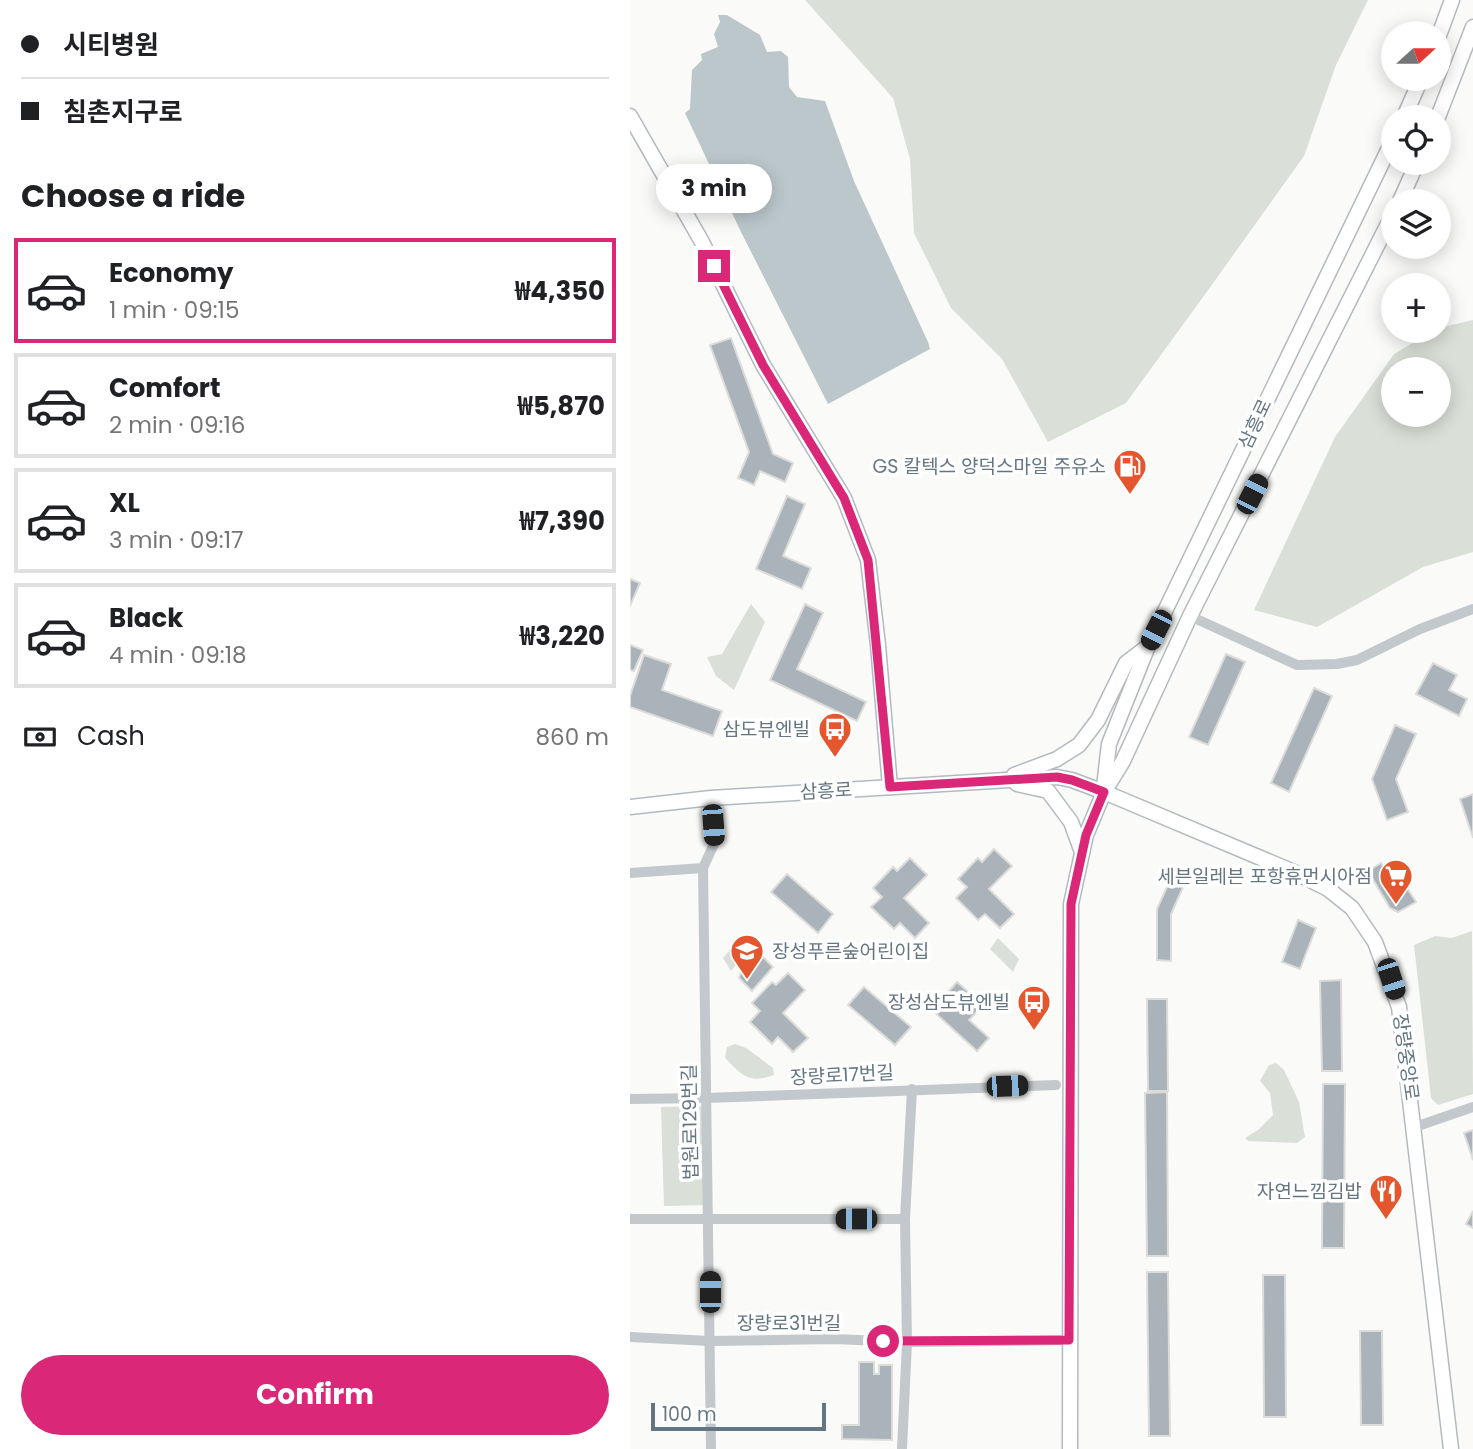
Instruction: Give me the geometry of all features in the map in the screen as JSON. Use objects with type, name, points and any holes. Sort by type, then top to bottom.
[{"type":"main road","points":[[1444,21],[1452,0]]},
{"type":"main road","points":[[1443,105],[1473,27]]},
{"type":"main road","points":[[630,116],[702,242],[763,365],[844,498],[868,560],[890,787]]},
{"type":"main road","name":"삼흥로","points":[[1104,792],[1109,744],[1148,646],[1381,165]]},
{"type":"main road","name":"삼흥로","points":[[1104,792],[1123,761],[1190,616],[1381,238]]},
{"type":"main road","points":[[998,780],[1057,759],[1079,745],[1098,720],[1126,663],[1148,646]]},
{"type":"main road","name":"삼흥로","points":[[630,807],[711,797],[1057,777],[1104,792]]},
{"type":"main road","points":[[998,780],[1048,791],[1071,822],[1082,853]]},
{"type":"main road","points":[[1070,1449],[1071,904],[1086,835],[1104,792]]},
{"type":"main road","name":"장량중앙로","points":[[1104,792],[1328,889],[1352,908],[1375,942],[1399,1007],[1426,1225],[1448,1449]]},
{"type":"street","points":[[1190,616],[1297,665],[1337,664],[1357,660],[1420,629],[1473,610]]},
{"type":"street","name":"법원로129번길","points":[[711,797],[714,844],[703,868],[711,1449]]},
{"type":"street","points":[[630,873],[703,868]]},
{"type":"street","name":"장량로17번길","points":[[630,1099],[1056,1085]]},
{"type":"street","points":[[902,1449],[907,1342],[905,1219],[912,1089]]},
{"type":"street","points":[[1415,1126],[1473,1107]]},
{"type":"street","points":[[630,1219],[905,1219]]},
{"type":"street","name":"장량로31번길","points":[[630,1337],[710,1341],[1069,1340]]},
{"type":"shaded area","points":[[805,0],[1368,0],[1336,65],[1304,156],[1206,293],[1126,403],[1048,442],[1002,359],[951,308],[914,233],[910,159],[893,98]]},
{"type":"shaded area","points":[[718,15],[727,15],[760,35],[767,52],[781,51],[788,57],[789,87],[797,97],[825,101],[854,181],[930,349],[828,404],[741,232],[685,113],[690,109],[692,70],[702,60],[701,54],[718,47],[714,34],[720,22]]},
{"type":"shaded area","points":[[1473,320],[1473,552],[1423,567],[1317,627],[1254,610],[1335,437],[1381,372],[1381,427],[1451,427],[1451,357],[1392,357],[1413,343],[1451,343],[1451,325]]},
{"type":"shaded area","points":[[751,604],[765,622],[734,690],[716,676],[707,657],[722,654]]},
{"type":"shaded area","points":[[1472,931],[1473,1094],[1438,1105],[1431,1098],[1414,945],[1435,936],[1452,938]]},
{"type":"shaded area","points":[[744,934],[753,944],[731,971],[723,958]]},
{"type":"shaded area","points":[[998,938],[1019,959],[1013,972],[990,949]]},
{"type":"shaded area","points":[[735,1044],[746,1048],[773,1068],[774,1075],[758,1079],[742,1074],[725,1058],[727,1047]]},
{"type":"shaded area","points":[[1276,1063],[1284,1070],[1299,1102],[1305,1137],[1297,1143],[1248,1141],[1245,1138],[1273,1115],[1270,1093],[1260,1081],[1269,1065]]},
{"type":"shaded area","points":[[705,1106],[708,1205],[664,1206],[661,1107]]},
{"type":"building","points":[[731,338],[773,454],[793,463],[785,482],[760,471],[754,485],[738,478],[749,452],[710,345]]},
{"type":"building","points":[[787,496],[805,504],[783,556],[811,568],[802,589],[756,569]]},
{"type":"building","points":[[630,579],[640,583],[630,606]]},
{"type":"building","points":[[805,604],[823,613],[797,669],[866,702],[857,721],[770,680]]},
{"type":"building","points":[[630,645],[643,650],[634,671],[630,670]]},
{"type":"building","points":[[1226,654],[1245,662],[1208,745],[1189,737]]},
{"type":"building","points":[[644,655],[671,664],[662,690],[722,711],[713,736],[630,707],[630,696]]},
{"type":"building","points":[[1433,663],[1457,675],[1449,690],[1467,699],[1459,716],[1416,694]]},
{"type":"building","points":[[1314,688],[1332,696],[1289,792],[1271,783]]},
{"type":"building","points":[[1395,725],[1416,734],[1396,779],[1408,812],[1387,820],[1372,779]]},
{"type":"building","points":[[1473,794],[1473,838],[1460,799]]},
{"type":"building","points":[[994,849],[1012,866],[989,889],[1014,914],[1000,928],[985,914],[978,920],[956,898],[967,887],[958,879],[978,858],[982,862]]},
{"type":"building","points":[[910,858],[927,875],[904,898],[929,923],[915,938],[900,923],[894,929],[871,907],[882,897],[873,888],[893,867],[897,871]]},
{"type":"building","points":[[1381,863],[1400,892],[1407,888],[1416,902],[1398,912],[1390,908],[1368,871]]},
{"type":"building","points":[[1176,867],[1189,874],[1171,914],[1171,961],[1157,960],[1157,909]]},
{"type":"building","points":[[787,874],[833,914],[818,933],[771,892]]},
{"type":"building","points":[[1298,920],[1316,928],[1300,969],[1282,962]]},
{"type":"building","name":"장성푸른숲어린이집","points":[[762,956],[773,967],[752,991],[739,978],[741,972]]},
{"type":"building","points":[[788,973],[805,990],[783,1013],[808,1038],[793,1052],[778,1037],[772,1044],[750,1022],[760,1011],[752,1003],[772,982],[776,985]]},
{"type":"building","points":[[1341,980],[1342,1071],[1322,1071],[1320,981]]},
{"type":"building","points":[[957,982],[983,1005],[969,1020],[989,1038],[977,1051],[932,1010]]},
{"type":"building","points":[[864,987],[911,1027],[895,1045],[848,1005]]},
{"type":"building","points":[[1147,999],[1167,999],[1168,1091],[1148,1091]]},
{"type":"building","points":[[1323,1084],[1345,1084],[1344,1248],[1322,1248]]},
{"type":"building","points":[[1167,1092],[1168,1256],[1147,1256],[1145,1093]]},
{"type":"building","points":[[1473,1130],[1473,1160],[1464,1133]]},
{"type":"building","points":[[1473,1211],[1473,1228],[1466,1224]]},
{"type":"building","points":[[1147,1272],[1168,1272],[1170,1436],[1149,1436]]},
{"type":"building","points":[[1263,1275],[1285,1275],[1286,1417],[1264,1417]]},
{"type":"building","points":[[1360,1331],[1382,1331],[1383,1425],[1361,1425]]},
{"type":"building","points":[[859,1362],[874,1362],[874,1374],[879,1374],[879,1365],[892,1365],[892,1440],[842,1439],[842,1425],[859,1425]]},
{"type":"place","name":"GS 칼텍스 양덕스마일 주유소","points":[[1130,496]]},
{"type":"place","name":"삼도뷰엔빌","points":[[835,759]]},
{"type":"place","name":"세븐일레븐 포항휴먼시아점","points":[[1396,906]]},
{"type":"place","name":"장성푸른숲어린이집","points":[[747,981]]},
{"type":"place","name":"장성삼도뷰엔빌","points":[[1034,1032]]},
{"type":"place","name":"자연느낌김밥","points":[[1386,1221]]},
{"type":"route","points":[[714,266],[763,365],[844,498],[868,560],[890,787],[1057,777],[1104,792],[1086,835],[1071,904],[1069,1340],[883,1341]]}]
